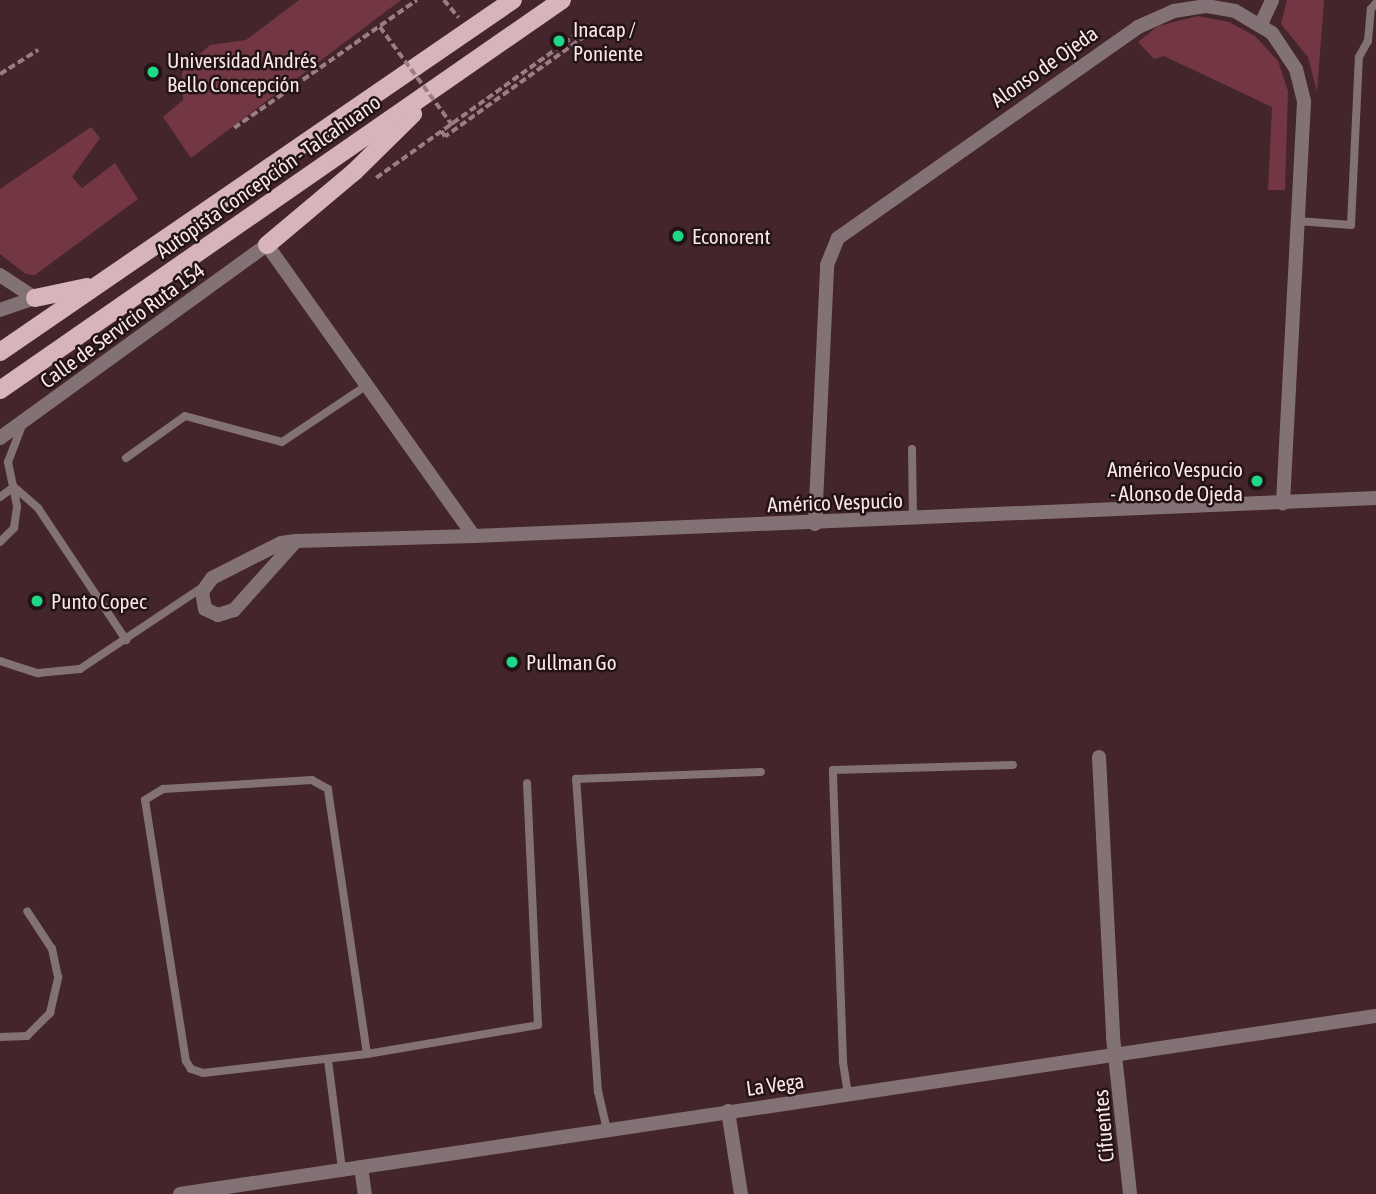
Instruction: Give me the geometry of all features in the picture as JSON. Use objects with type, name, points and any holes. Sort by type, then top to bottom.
[{"type":"main road","name":"Autopista Concepción - Talcahuano","points":[[0,352],[513,0]]},
{"type":"main road","name":"Autopista Concepción - Talcahuano","points":[[0,390],[562,0]]},
{"type":"main road","points":[[267,245],[354,172],[440,85]]},
{"type":"main road","points":[[35,298],[97,285]]},
{"type":"street","points":[[1261,24],[1272,0]]},
{"type":"street","name":"Alonso de Ojeda","points":[[815,524],[827,265],[838,238],[1155,18],[1207,6],[1236,11],[1261,24],[1289,56],[1301,85],[1298,221],[1283,503]]},
{"type":"street","points":[[267,245],[474,536]]},
{"type":"street","name":"Calle de Servicio Ruta 154","points":[[0,438],[267,245]]},
{"type":"street","points":[[0,275],[35,298]]},
{"type":"street","points":[[0,310],[35,298]]},
{"type":"street","name":"Américo Vespucio","points":[[206,586],[269,547],[296,541],[815,524],[1376,498]]},
{"type":"street","points":[[206,586],[201,602],[205,609],[218,615],[234,610],[296,541]]},
{"type":"street","name":"Cifuentes","points":[[1099,757],[1130,1194]]},
{"type":"street","name":"La Vega","points":[[180,1194],[1376,1016]]},
{"type":"street","points":[[728,1111],[741,1194]]},
{"type":"street","points":[[361,1167],[365,1194]]},
{"type":"lane","points":[[1298,221],[1352,225],[1359,57],[1368,41],[1374,2]]},
{"type":"lane","points":[[126,458],[185,416],[282,442],[367,384]]},
{"type":"lane","points":[[0,542],[14,528],[14,487],[9,454],[23,422]]},
{"type":"lane","points":[[912,449],[913,520]]},
{"type":"lane","points":[[0,496],[14,487]]},
{"type":"lane","points":[[14,487],[38,508],[126,640]]},
{"type":"lane","points":[[0,661],[38,673],[68,673],[126,640],[206,586]]},
{"type":"lane","points":[[848,1094],[843,1061],[832,770],[1013,765]]},
{"type":"lane","points":[[607,1130],[598,1092],[576,779],[761,772]]},
{"type":"lane","points":[[367,1054],[328,789],[312,780],[153,792],[144,811],[188,1066],[203,1073],[328,1060],[367,1054],[538,1025],[527,783]]},
{"type":"lane","points":[[0,1037],[27,1036],[50,1013],[58,977],[52,950],[26,911]]},
{"type":"lane","points":[[328,1060],[342,1170]]},
{"type":"path","points":[[234,128],[417,0]]},
{"type":"path","points":[[373,180],[441,131],[452,124],[590,25],[594,30],[456,130],[445,137],[441,131]]},
{"type":"path","points":[[380,27],[456,130]]},
{"type":"path","points":[[0,74],[38,50]]},
{"type":"shaded area","points":[[299,0],[401,0],[191,158],[163,117],[183,100],[182,72],[210,45],[246,40]]},
{"type":"shaded area","points":[[1287,0],[1324,0],[1317,92],[1308,57],[1281,24]]},
{"type":"shaded area","points":[[1198,16],[1229,22],[1255,36],[1278,61],[1288,91],[1285,190],[1268,190],[1272,107],[1164,56],[1154,59],[1138,42],[1158,26]]},
{"type":"shaded area","points":[[91,127],[100,138],[72,177],[82,188],[115,163],[138,199],[35,275],[26,274],[0,254],[0,189]]},
{"type":"place","name":"Inacap / Poniente","points":[[559,41]]},
{"type":"place","name":"Universidad Andrés Bello Concepción","points":[[153,72]]},
{"type":"place","name":"Econorent","points":[[678,236]]},
{"type":"place","name":"Américo Vespucio - Alonso de Ojeda","points":[[1257,481]]},
{"type":"place","name":"Punto Copec","points":[[37,601]]},
{"type":"place","name":"Pullman Go","points":[[512,662]]}]
